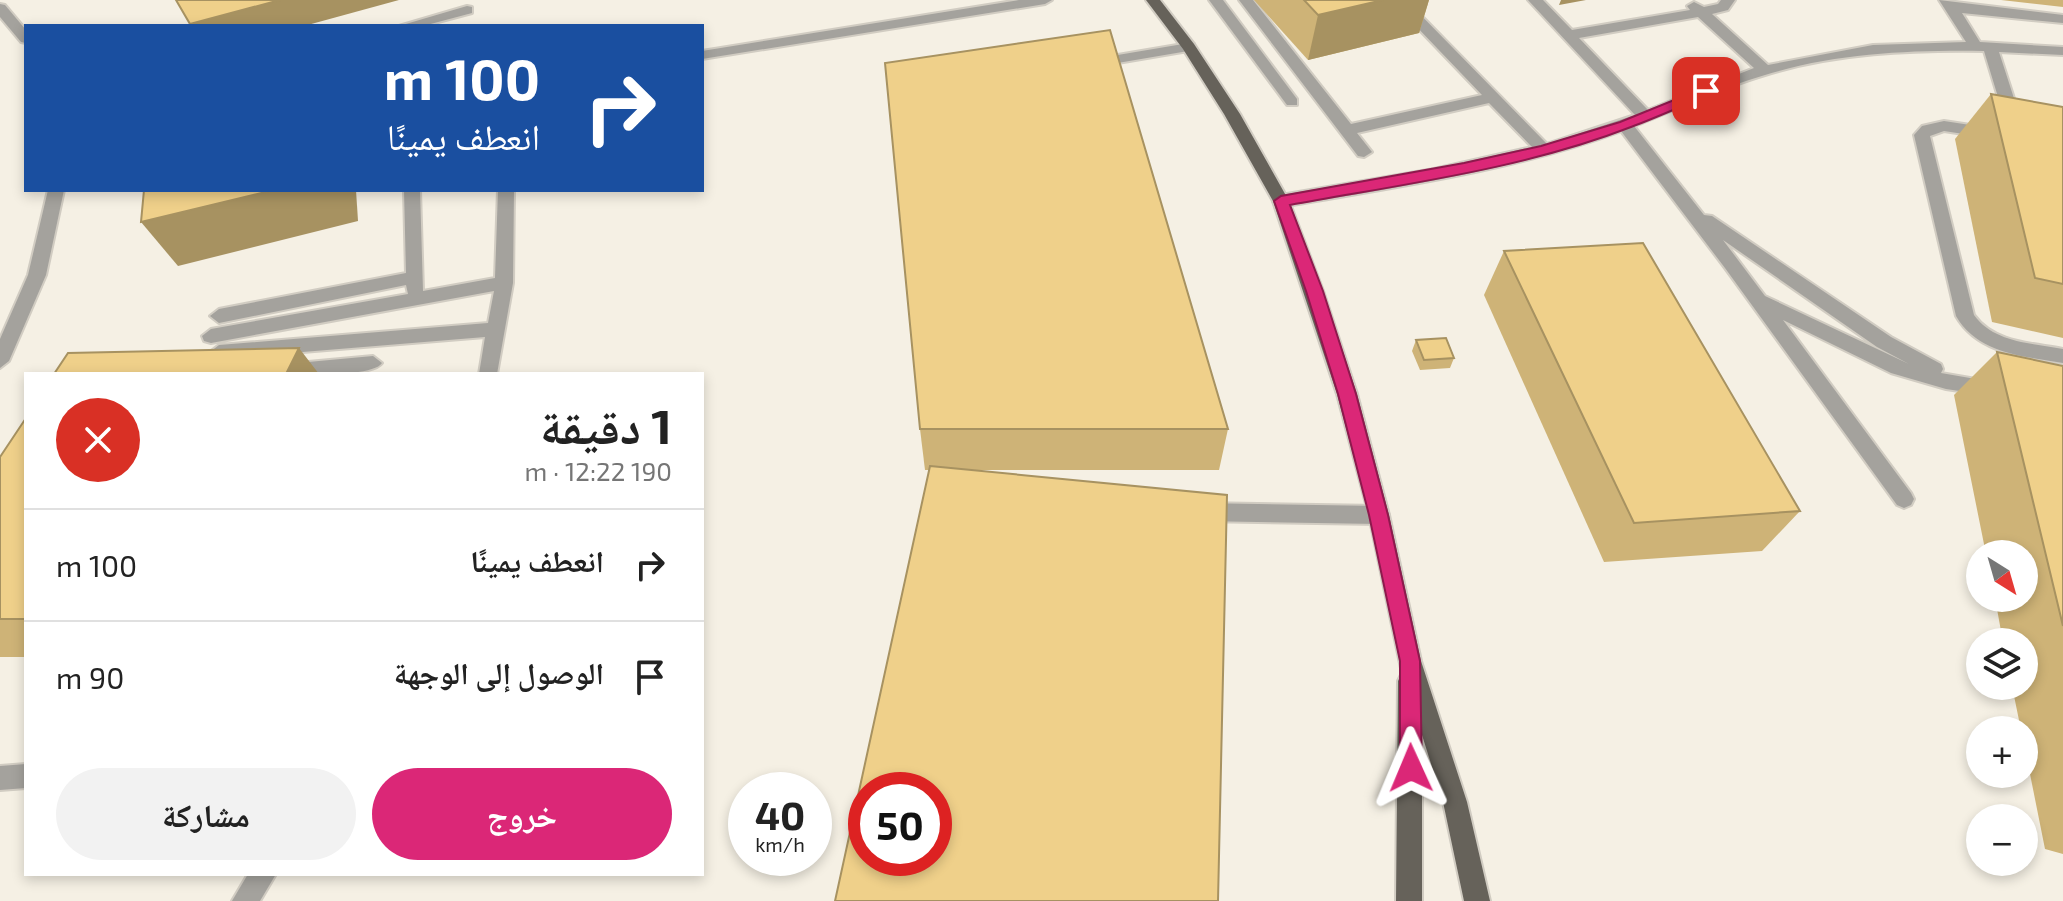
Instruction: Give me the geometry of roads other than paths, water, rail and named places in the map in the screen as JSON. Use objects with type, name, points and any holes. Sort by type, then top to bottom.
[{"type":"main road","points":[[1153,0],[1189,47],[1232,114],[1281,201],[1314,291],[1347,394],[1379,515],[1410,661],[1455,802],[1477,901]]},
{"type":"main road","points":[[1409,901],[1410,661]]},
{"type":"street","points":[[704,55],[1045,0]]},
{"type":"street","points":[[1216,0],[1292,102]]},
{"type":"street","points":[[1246,0],[1364,152]]},
{"type":"street","points":[[1398,0],[1544,150]]},
{"type":"street","points":[[1535,0],[1646,117]]},
{"type":"street","points":[[1687,0],[1765,70]]},
{"type":"street","points":[[1569,35],[1701,12],[1723,7],[1728,0]]},
{"type":"street","points":[[1948,4],[2063,19]]},
{"type":"street","points":[[1948,4],[1983,47],[2018,138],[1935,126],[1926,129],[1922,135],[1969,323],[2002,344],[2063,356]]},
{"type":"street","points":[[412,24],[464,5],[472,24]]},
{"type":"street","points":[[0,8],[24,37]]},
{"type":"street","points":[[1085,64],[1189,47]]},
{"type":"street","points":[[1281,201],[1464,168],[1544,150],[1625,125],[1765,70],[1802,61],[1892,49],[1983,47],[2063,51]]},
{"type":"street","points":[[1347,130],[1493,97]]},
{"type":"street","points":[[1625,125],[1696,213],[1754,298],[1904,499]]},
{"type":"street","points":[[0,361],[37,275],[56,192]]},
{"type":"street","points":[[412,192],[415,301]]},
{"type":"street","points":[[488,372],[504,283],[506,192]]},
{"type":"street","points":[[1696,213],[1884,342],[1967,383]]},
{"type":"street","points":[[219,316],[416,277]]},
{"type":"street","points":[[496,329],[215,344],[504,283]]},
{"type":"street","points":[[1754,298],[1871,357],[1946,382],[2008,392]]},
{"type":"street","points":[[301,372],[372,369],[377,337]]},
{"type":"street","points":[[1180,512],[1379,515]]},
{"type":"street","points":[[0,778],[24,776]]},
{"type":"street","points":[[245,901],[262,876]]}]
